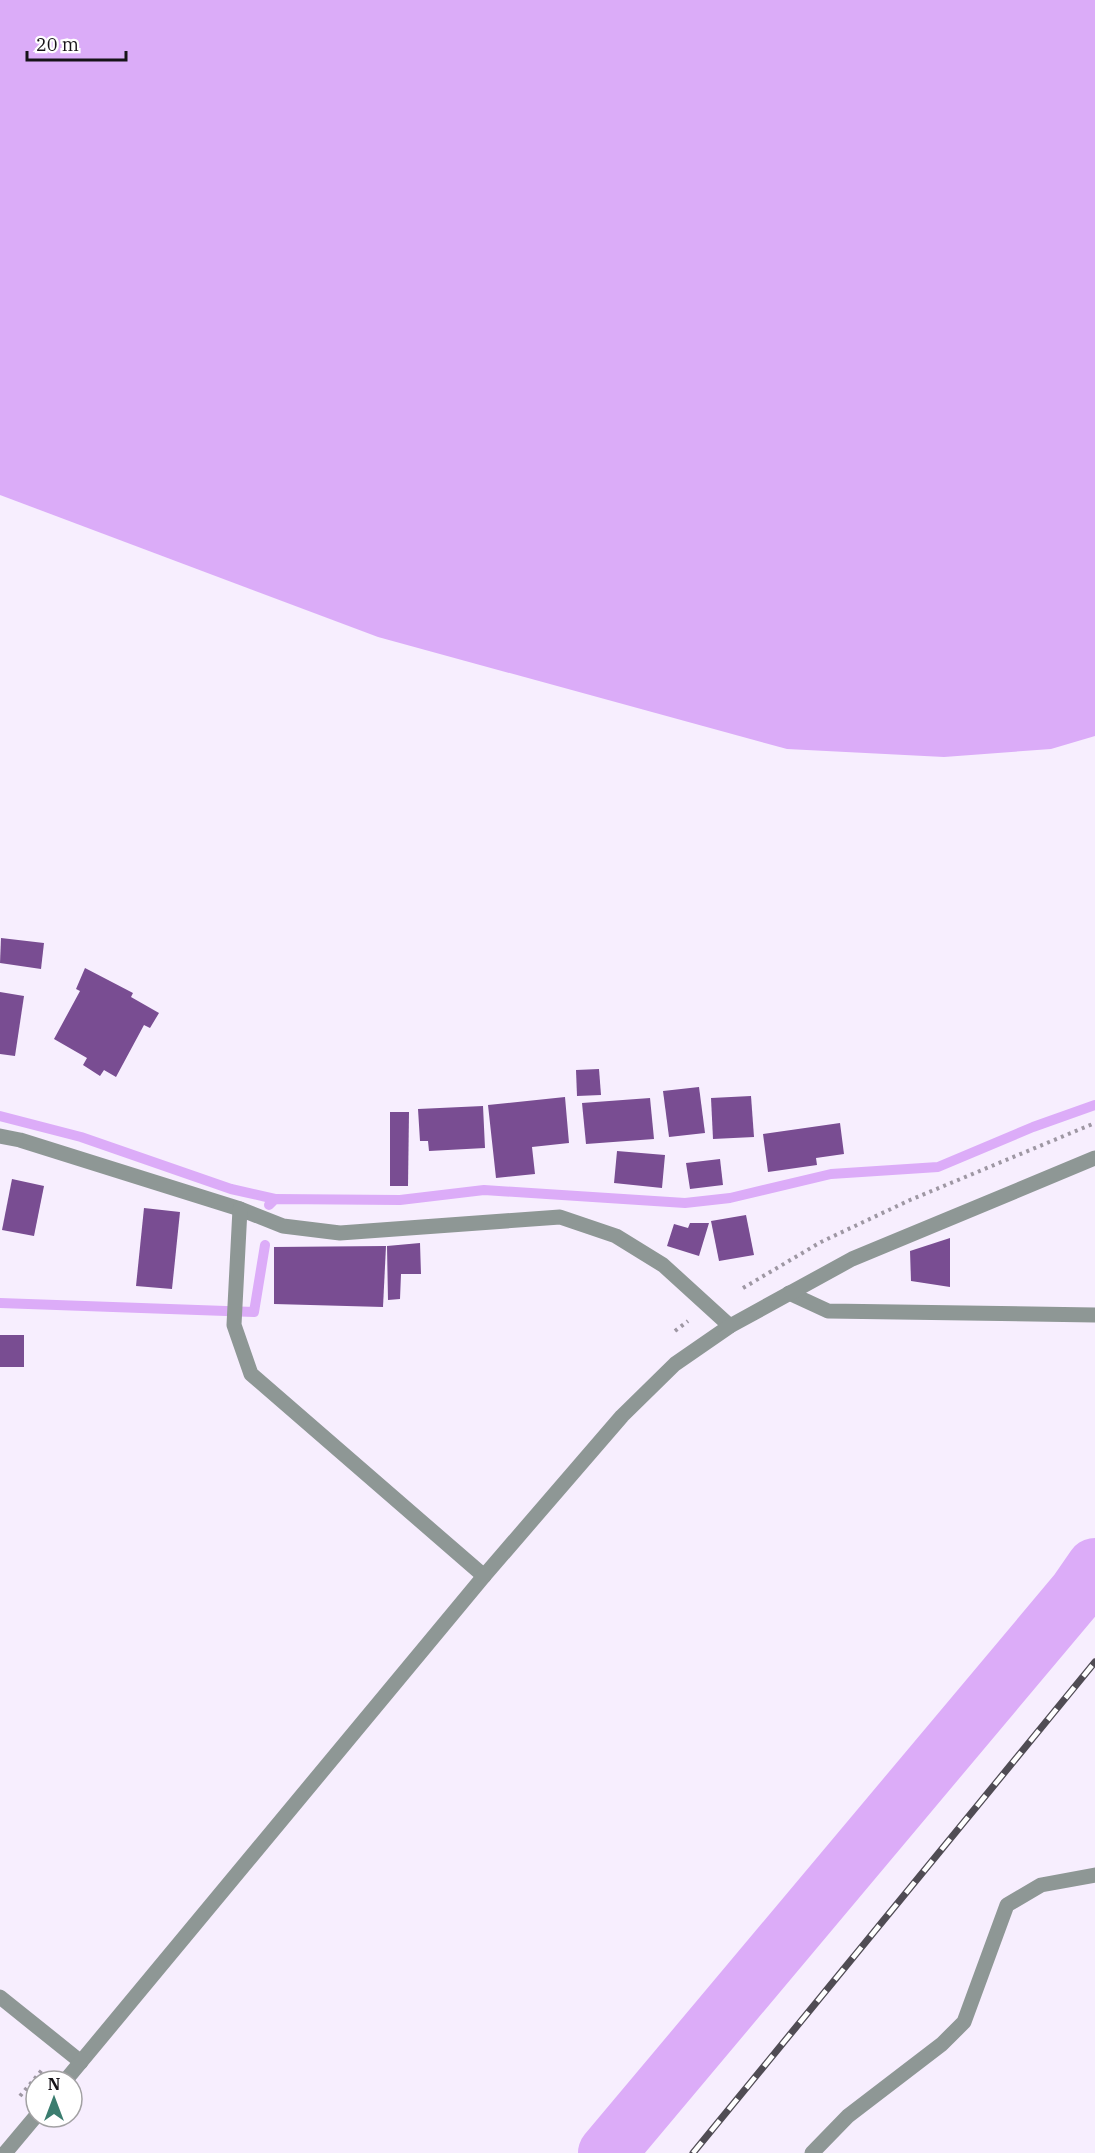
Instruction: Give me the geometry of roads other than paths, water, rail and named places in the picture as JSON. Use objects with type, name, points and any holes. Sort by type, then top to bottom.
[{"type":"street","points":[[0,1136],[20,1140],[240,1209],[283,1226],[340,1233],[560,1217],[616,1236],[663,1265],[730,1326]]},
{"type":"street","points":[[75,2069],[484,1576],[622,1416],[675,1364],[730,1326],[852,1259],[1095,1158]]},
{"type":"street","points":[[240,1209],[234,1324],[251,1374],[484,1576]]},
{"type":"street","points":[[789,1293],[828,1311],[1095,1315]]},
{"type":"street","points":[[812,2153],[848,2116],[942,2044],[964,2022],[1007,1905],[1041,1885],[1095,1875]]},
{"type":"street","points":[[0,1996],[81,2062]]},
{"type":"street","points":[[5,2153],[25,2129]]},
{"type":"waterway","points":[[269,1205],[275,1199],[400,1200],[484,1190],[685,1203],[730,1198],[831,1174],[938,1167],[1033,1127],[1095,1105]]},
{"type":"waterway","points":[[0,1116],[81,1137],[231,1189],[275,1199]]},
{"type":"waterway","points":[[0,1303],[254,1312],[265,1245]]},
{"type":"waterway","points":[[607,2153],[1077,1593],[1095,1567]]},
{"type":"railway","points":[[693,2153],[1095,1662]]}]
